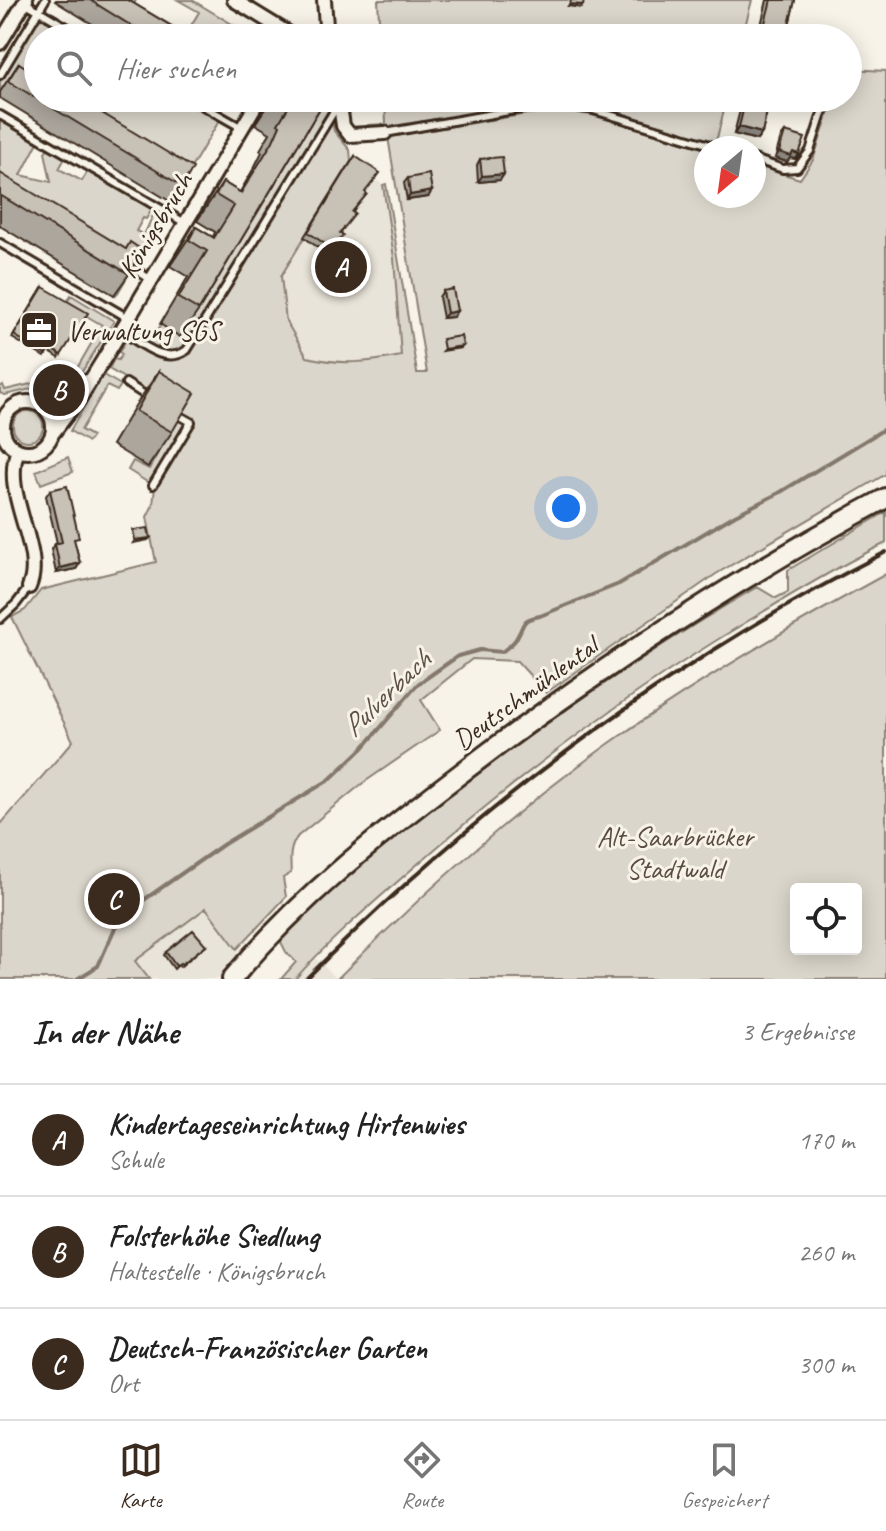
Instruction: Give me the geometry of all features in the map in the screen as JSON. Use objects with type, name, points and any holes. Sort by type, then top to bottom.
[{"type":"main road","name":"Deutschmühlental","points":[[232,979],[266,937],[333,875],[395,823],[577,687],[767,566],[886,498]]},
{"type":"street","points":[[234,0],[273,24]]},
{"type":"street","points":[[324,0],[326,24]]},
{"type":"street","points":[[0,43],[25,1]]},
{"type":"street","name":"Königsbruch","points":[[92,377],[71,393],[13,406],[2,414],[3,433],[11,446],[26,452],[42,448],[60,426],[92,377],[129,319],[252,112]]},
{"type":"street","points":[[341,112],[343,126],[350,135],[385,133]]},
{"type":"street","points":[[33,402],[48,411],[53,422],[52,434]]},
{"type":"street","points":[[18,450],[11,471],[33,570],[29,587]]},
{"type":"lane","points":[[31,24],[45,0]]},
{"type":"lane","points":[[25,1],[61,24]]},
{"type":"lane","points":[[0,75],[24,36]]},
{"type":"lane","points":[[214,112],[242,128]]},
{"type":"lane","points":[[121,331],[167,357],[178,356],[187,350],[332,112]]},
{"type":"lane","points":[[385,133],[503,112]]},
{"type":"lane","points":[[600,112],[694,140]]},
{"type":"lane","points":[[766,163],[783,169],[797,168],[810,151],[823,112]]},
{"type":"lane","points":[[0,115],[185,223]]},
{"type":"lane","points":[[0,243],[129,319]]},
{"type":"lane","points":[[122,262],[150,279]]},
{"type":"lane","points":[[126,383],[152,399]]},
{"type":"lane","points":[[153,485],[191,422],[165,407]]},
{"type":"lane","points":[[0,619],[29,587]]},
{"type":"shaded area","points":[[351,161],[383,185],[394,258],[401,356],[370,362],[327,362],[307,357],[286,321],[281,276]]},
{"type":"shaded area","points":[[206,908],[240,955],[221,979],[149,979],[135,961]]},
{"type":"shaded area","points":[[314,957],[337,979],[295,979]]},
{"type":"green space","points":[[91,0],[136,0],[134,4],[169,24],[131,24]]},
{"type":"green space","points":[[178,0],[192,0],[232,24],[192,24],[199,12]]},
{"type":"green space","points":[[378,0],[752,0],[746,24],[379,24]]},
{"type":"green space","points":[[39,16],[52,24],[34,24]]},
{"type":"green space","points":[[24,41],[24,89],[8,79],[0,92],[0,82]]},
{"type":"green space","points":[[862,70],[886,71],[886,474],[716,574],[546,693],[517,661],[472,659],[421,700],[440,730],[363,783],[298,836],[290,858],[291,873],[283,878],[286,897],[237,949],[206,908],[135,961],[149,979],[0,979],[0,825],[73,741],[12,617],[25,610],[41,590],[156,562],[147,517],[153,505],[155,487],[128,470],[133,461],[149,469],[173,426],[166,403],[109,369],[114,359],[118,360],[122,354],[119,352],[135,325],[156,332],[314,112],[331,112],[334,131],[350,150],[351,161],[281,276],[286,321],[307,357],[354,362],[401,356],[394,258],[383,185],[386,184],[417,373],[427,373],[388,137],[527,114],[573,112],[598,116],[694,145],[694,208],[766,208],[766,169],[800,179],[813,160],[829,112],[862,112]]},
{"type":"green space","points":[[63,112],[203,112],[219,121],[182,183]]},
{"type":"green space","points":[[386,112],[480,112],[368,130],[368,125],[386,124]]},
{"type":"green space","points":[[616,112],[724,112],[718,136],[696,136]]},
{"type":"green space","points":[[0,119],[38,142],[21,175],[51,182],[45,152],[48,148],[65,158],[59,169],[82,181],[88,171],[152,209],[136,231],[144,235],[155,211],[163,216],[116,296],[123,279],[0,204]]},
{"type":"green space","points":[[71,295],[114,321],[81,373],[75,379],[5,395],[0,393],[3,385],[5,390],[61,377],[65,372],[68,375],[76,370],[102,325],[66,304]]},
{"type":"green space","points":[[103,375],[121,385],[117,391],[107,386],[81,430],[92,436],[88,442],[70,431]]},
{"type":"green space","points":[[28,411],[39,415],[43,426],[39,437],[28,441],[17,437],[13,426],[17,415]]},
{"type":"green space","points":[[68,457],[73,472],[41,484],[36,471]]},
{"type":"green space","points":[[886,512],[886,543],[709,645],[581,732],[499,795],[420,862],[340,933],[295,979],[281,979],[296,962],[279,938],[326,890],[363,861],[499,758],[626,669],[757,587],[776,598],[788,592],[788,570]]},
{"type":"green space","name":"Alt-Saarbrücker Stadtwald","points":[[886,574],[886,979],[337,979],[467,856],[571,771],[709,677]]},
{"type":"building","points":[[90,0],[128,0],[168,24],[129,24]]},
{"type":"building","points":[[571,0],[584,0],[583,5],[570,4]]},
{"type":"building","points":[[771,0],[795,0],[789,24],[765,24]]},
{"type":"building","points":[[19,63],[24,66],[24,91],[8,81]]},
{"type":"building","points":[[59,112],[100,112],[193,168],[182,186]]},
{"type":"building","points":[[285,112],[318,112],[199,310],[178,298],[207,251],[189,240],[196,227],[214,238],[234,206],[216,195],[223,182],[241,193],[273,141]]},
{"type":"building","points":[[743,112],[767,112],[762,133],[739,127]]},
{"type":"building","points":[[785,132],[805,138],[799,154],[793,152],[791,156],[779,152]]},
{"type":"building","points":[[355,156],[380,173],[352,212],[355,214],[332,249],[308,232]]},
{"type":"building","points":[[502,157],[504,174],[482,176],[480,159]]},
{"type":"building","points":[[0,173],[126,249],[130,242],[142,250],[129,274],[0,195]]},
{"type":"building","points":[[429,174],[432,191],[410,195],[408,178]]},
{"type":"building","name":"Verwaltung SGS","points":[[43,287],[88,313],[61,355],[50,348],[46,355],[14,335]]},
{"type":"building","points":[[453,289],[457,311],[447,313],[443,291]]},
{"type":"building","points":[[461,336],[463,346],[444,349],[442,339]]},
{"type":"building","points":[[159,371],[195,393],[172,432],[136,411]]},
{"type":"building","points":[[67,486],[79,538],[74,539],[80,563],[60,568],[55,544],[62,542],[50,490]]},
{"type":"building","points":[[148,528],[150,538],[135,540],[133,530]]},
{"type":"building","points":[[193,930],[206,945],[176,966],[166,952]]},
{"type":"waterway","name":"Pulverbach","points":[[77,979],[98,966],[114,930],[128,911],[224,844],[329,780],[363,748],[418,684],[458,656],[480,650],[502,652],[515,641],[526,620],[619,584],[886,428]]},
{"type":"railway","points":[[306,979],[438,855],[579,742],[728,641],[886,552]]},
{"type":"place","name":"Kindertageseinrichtung Hirtenwies","points":[[341,267]]},
{"type":"place","name":"Verwaltung SGS","points":[[39,330]]},
{"type":"place","name":"Folsterhöhe Siedlung","points":[[59,390]]},
{"type":"place","name":"Deutsch-Französischer Garten","points":[[114,899]]}]
